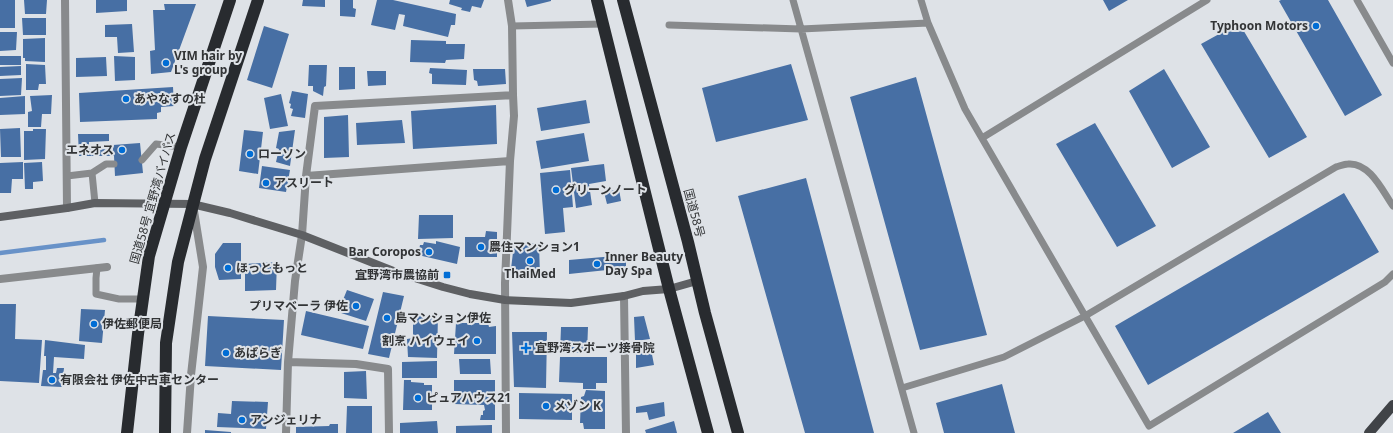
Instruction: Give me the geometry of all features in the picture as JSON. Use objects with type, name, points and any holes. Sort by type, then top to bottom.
[{"type":"highway","name":"国道58号 宜野湾バイパス","points":[[127,433],[142,298],[149,256],[182,147],[230,0]]},
{"type":"highway","points":[[165,433],[166,343],[178,262],[205,159],[258,0]]},
{"type":"highway","points":[[597,0],[669,289],[708,433]]},
{"type":"highway","name":"国道58号","points":[[623,0],[738,433]]},
{"type":"main road","points":[[1369,433],[1393,405]]},
{"type":"street","points":[[65,0],[67,208]]},
{"type":"street","points":[[506,433],[504,283],[510,161],[514,116],[512,26],[508,0]]},
{"type":"street","points":[[286,433],[288,362],[295,281],[302,235],[306,176],[315,106],[513,95]]},
{"type":"street","points":[[306,176],[510,161]]},
{"type":"street","points":[[0,217],[95,203],[192,204],[230,213],[302,235],[396,272],[436,285],[470,294],[505,300],[571,303],[624,296],[643,291],[669,289],[698,281]]},
{"type":"street","points":[[187,433],[191,375],[203,267],[192,204]]},
{"type":"street","points":[[0,279],[107,267]]},
{"type":"street","points":[[624,296],[626,433]]},
{"type":"street","points":[[288,362],[356,364],[388,369],[388,433]]},
{"type":"lane","points":[[793,0],[914,433]]},
{"type":"lane","points":[[921,0],[928,23],[965,109],[1149,426],[1385,282],[1393,274]]},
{"type":"lane","points":[[982,138],[1207,0]]},
{"type":"lane","points":[[1358,0],[1393,63]]},
{"type":"lane","points":[[669,25],[801,30],[928,23]]},
{"type":"lane","points":[[512,26],[603,24]]},
{"type":"lane","points":[[142,160],[156,144],[182,147]]},
{"type":"lane","points":[[67,176],[92,173],[106,164],[114,164]]},
{"type":"lane","points":[[902,388],[1004,357],[1085,316],[1336,167],[1350,164],[1360,166],[1370,173],[1393,206]]},
{"type":"lane","points":[[92,173],[95,203]]},
{"type":"lane","points":[[97,268],[96,294],[120,299],[142,298]]},
{"type":"building","points":[[0,0],[15,0],[15,28],[0,28]]},
{"type":"building","points":[[24,0],[47,0],[46,14],[25,14]]},
{"type":"building","points":[[96,0],[127,0],[127,11],[96,13]]},
{"type":"building","points":[[303,0],[325,0],[325,7],[302,6]]},
{"type":"building","points":[[340,0],[353,0],[353,8],[356,9],[355,17],[340,16]]},
{"type":"building","points":[[377,0],[393,0],[456,14],[455,25],[451,25],[448,37],[403,26],[405,15],[399,14],[395,30],[371,25]]},
{"type":"building","points":[[450,0],[484,0],[481,8],[472,6],[470,12],[461,10],[462,8],[449,4]]},
{"type":"building","points":[[525,0],[551,0],[551,1],[527,7]]},
{"type":"building","points":[[1103,0],[1128,0],[1109,11]]},
{"type":"building","points":[[1328,0],[1382,95],[1345,116],[1279,1]]},
{"type":"building","points":[[164,4],[196,4],[171,72],[151,74],[150,51],[155,50],[153,10],[165,10]]},
{"type":"building","points":[[22,18],[46,18],[46,35],[23,35]]},
{"type":"building","points":[[1239,23],[1307,137],[1269,158],[1201,44]]},
{"type":"building","points":[[132,24],[134,52],[118,53],[117,37],[105,37],[105,25]]},
{"type":"building","points":[[264,26],[289,34],[272,88],[247,80]]},
{"type":"building","points":[[0,32],[17,32],[16,50],[0,51]]},
{"type":"building","points":[[45,38],[45,62],[25,61],[25,58],[23,58],[23,39]]},
{"type":"building","points":[[411,40],[446,41],[446,44],[465,44],[464,59],[446,60],[445,63],[410,62]]},
{"type":"building","points":[[0,56],[21,56],[21,65],[0,65]]},
{"type":"building","points":[[114,56],[135,57],[135,80],[115,81]]},
{"type":"building","points":[[106,57],[107,76],[76,77],[76,58]]},
{"type":"building","points":[[26,64],[45,65],[46,84],[39,84],[38,90],[26,90]]},
{"type":"building","points":[[791,64],[808,120],[716,142],[702,88]]},
{"type":"building","points":[[309,65],[327,65],[326,86],[324,87],[323,96],[313,91],[313,86],[308,86]]},
{"type":"building","points":[[21,66],[21,75],[0,76],[0,67]]},
{"type":"building","points":[[339,67],[355,67],[355,89],[339,90]]},
{"type":"building","points":[[430,68],[467,70],[466,85],[432,84],[432,74],[429,73]]},
{"type":"building","points":[[473,69],[505,69],[506,84],[478,86],[477,81],[474,80]]},
{"type":"building","points":[[1164,69],[1210,147],[1172,168],[1129,91]]},
{"type":"building","points":[[367,71],[386,71],[386,85],[368,86]]},
{"type":"building","points":[[916,77],[987,335],[920,350],[850,97]]},
{"type":"building","points":[[22,78],[21,95],[0,96],[0,79]]},
{"type":"building","name":"あやなすの杜","points":[[173,87],[174,106],[161,107],[161,112],[157,113],[157,119],[80,122],[79,93]]},
{"type":"building","points":[[292,91],[308,94],[305,118],[291,116],[293,109],[290,108],[291,104],[289,103]]},
{"type":"building","points":[[281,94],[288,126],[270,129],[264,98]]},
{"type":"building","points":[[52,95],[51,114],[42,114],[41,127],[28,127],[28,112],[32,111],[30,96]]},
{"type":"building","points":[[25,96],[25,114],[0,115],[0,98]]},
{"type":"building","points":[[586,100],[590,123],[541,131],[537,108]]},
{"type":"building","points":[[496,105],[497,144],[413,149],[411,111]]},
{"type":"building","points":[[348,115],[349,157],[324,158],[324,117]]},
{"type":"building","points":[[402,120],[405,143],[357,145],[356,123]]},
{"type":"building","points":[[1095,123],[1156,226],[1117,247],[1056,144]]},
{"type":"building","points":[[20,128],[21,157],[1,157],[0,129]]},
{"type":"building","points":[[33,129],[46,129],[45,159],[24,160],[24,131],[33,131]]},
{"type":"building","points":[[244,130],[263,132],[258,174],[239,171]]},
{"type":"building","points":[[295,130],[290,166],[276,162],[279,149],[276,148],[279,132]]},
{"type":"building","points":[[584,133],[589,161],[541,169],[536,141]]},
{"type":"building","points":[[78,134],[109,134],[109,141],[89,142],[89,148],[113,150],[113,145],[140,143],[143,173],[115,176],[114,156],[79,156]]},
{"type":"building","points":[[23,162],[23,179],[12,179],[11,193],[0,193],[0,163]]},
{"type":"building","points":[[42,162],[43,181],[33,182],[33,189],[25,189],[24,163]]},
{"type":"building","points":[[604,164],[606,181],[589,184],[592,205],[576,208],[571,168]]},
{"type":"building","points":[[262,166],[290,170],[286,192],[259,188]]},
{"type":"building","name":"グリーンノート","points":[[570,170],[573,207],[563,208],[565,232],[545,234],[540,173]]},
{"type":"building","points":[[806,178],[874,433],[805,433],[738,196]]},
{"type":"building","points":[[619,189],[621,201],[607,204],[604,192]]},
{"type":"building","points":[[1344,193],[1379,252],[1148,385],[1115,326]]},
{"type":"building","points":[[419,215],[453,215],[453,238],[418,239]]},
{"type":"building","name":"農住マンション1","points":[[486,231],[497,232],[497,257],[465,257],[465,237],[485,237]]},
{"type":"building","points":[[436,241],[460,247],[457,264],[418,255],[420,245],[423,245],[424,242],[436,244]]},
{"type":"building","points":[[223,243],[241,243],[241,279],[219,280],[215,267],[215,254]]},
{"type":"building","points":[[539,243],[540,276],[520,278],[511,269],[514,244]]},
{"type":"building","points":[[626,255],[626,268],[569,274],[569,260]]},
{"type":"building","points":[[277,262],[276,290],[245,291],[245,264]]},
{"type":"building","name":"プリマベーラ 伊佐","points":[[347,290],[374,299],[366,321],[338,312]]},
{"type":"building","name":"島マンション伊佐","points":[[383,292],[404,296],[389,358],[368,354]]},
{"type":"building","points":[[0,304],[16,304],[15,339],[42,340],[39,383],[0,381]]},
{"type":"building","points":[[81,309],[105,310],[102,343],[79,341]]},
{"type":"building","points":[[306,311],[369,326],[363,349],[301,335]]},
{"type":"building","points":[[413,315],[438,315],[437,358],[408,357],[407,339],[413,338]]},
{"type":"building","points":[[208,316],[284,320],[281,370],[205,366]]},
{"type":"building","points":[[644,316],[650,339],[635,341],[634,317]]},
{"type":"building","points":[[456,323],[488,323],[489,327],[496,326],[496,354],[454,354]]},
{"type":"building","points":[[561,327],[588,327],[587,353],[560,353]]},
{"type":"building","points":[[512,332],[547,332],[546,388],[514,387]]},
{"type":"building","points":[[45,340],[85,345],[84,359],[54,357],[53,373],[56,373],[57,368],[64,368],[62,387],[41,386],[43,370],[46,370],[46,356],[44,356]]},
{"type":"building","points":[[650,344],[654,365],[636,368],[636,346]]},
{"type":"building","points":[[560,357],[607,357],[607,383],[596,383],[596,389],[583,389],[583,383],[559,382]]},
{"type":"building","points":[[459,359],[490,359],[491,374],[460,374]]},
{"type":"building","points":[[437,361],[437,378],[402,378],[402,362]]},
{"type":"building","points":[[366,371],[367,399],[344,398],[344,372]]},
{"type":"building","name":"ピュアハウス21","points":[[404,380],[424,383],[424,385],[432,385],[432,410],[403,410]]},
{"type":"building","points":[[454,380],[495,380],[495,420],[480,420],[481,415],[483,415],[483,411],[485,410],[484,405],[454,404]]},
{"type":"building","points":[[1002,384],[1015,433],[944,433],[936,403]]},
{"type":"building","points":[[586,390],[605,391],[605,429],[584,429],[583,423],[580,423],[581,397],[584,396]]},
{"type":"building","name":"メゾン K","points":[[519,393],[572,394],[572,420],[519,419]]},
{"type":"building","name":"アンジェリナ","points":[[232,401],[268,402],[266,429],[217,427],[218,413],[231,414]]},
{"type":"building","points":[[664,402],[665,416],[649,420],[647,412],[636,413],[636,407]]},
{"type":"building","points":[[347,406],[372,406],[372,433],[346,433]]},
{"type":"building","points":[[1268,412],[1281,433],[1233,433]]},
{"type":"building","points":[[437,421],[438,433],[400,433],[400,423]]},
{"type":"building","points":[[674,421],[677,433],[646,433],[645,430]]},
{"type":"building","points":[[330,424],[338,424],[338,433],[296,433],[296,427],[329,426]]},
{"type":"building","points":[[492,425],[492,433],[456,433],[456,426]]},
{"type":"building","points":[[205,430],[231,432],[231,433],[205,433]]},
{"type":"waterway","points":[[0,253],[104,240]]},
{"type":"place","name":"Typhoon Motors","points":[[1316,26]]},
{"type":"place","name":"VIM hair by L's group","points":[[166,63]]},
{"type":"place","name":"あやなすの杜","points":[[126,99]]},
{"type":"place","name":"エネオス","points":[[122,150]]},
{"type":"place","name":"ローソン","points":[[250,154]]},
{"type":"place","name":"アスリート","points":[[266,183]]},
{"type":"place","name":"グリーンノート","points":[[556,190]]},
{"type":"place","name":"農住マンション1","points":[[481,247]]},
{"type":"place","name":"Bar Coropos","points":[[429,252]]},
{"type":"place","name":"ThaiMed","points":[[530,261]]},
{"type":"place","name":"Inner Beauty Day Spa","points":[[597,264]]},
{"type":"place","name":"ほっともっと","points":[[228,268]]},
{"type":"place","name":"宜野湾市農協前","points":[[447,275]]},
{"type":"place","name":"プリマベーラ 伊佐","points":[[356,306]]},
{"type":"place","name":"島マンション伊佐","points":[[387,318]]},
{"type":"place","name":"伊佐郵便局","points":[[94,324]]},
{"type":"place","name":"割烹 ハイウェイ","points":[[477,341]]},
{"type":"place","name":"宜野湾スポーツ接骨院","points":[[526,348]]},
{"type":"place","name":"あぱらぎ","points":[[226,353]]},
{"type":"place","name":"有限会社 伊佐中古車センター","points":[[52,380]]},
{"type":"place","name":"ピュアハウス21","points":[[418,398]]},
{"type":"place","name":"メゾン K","points":[[546,406]]},
{"type":"place","name":"アンジェリナ","points":[[242,420]]}]
